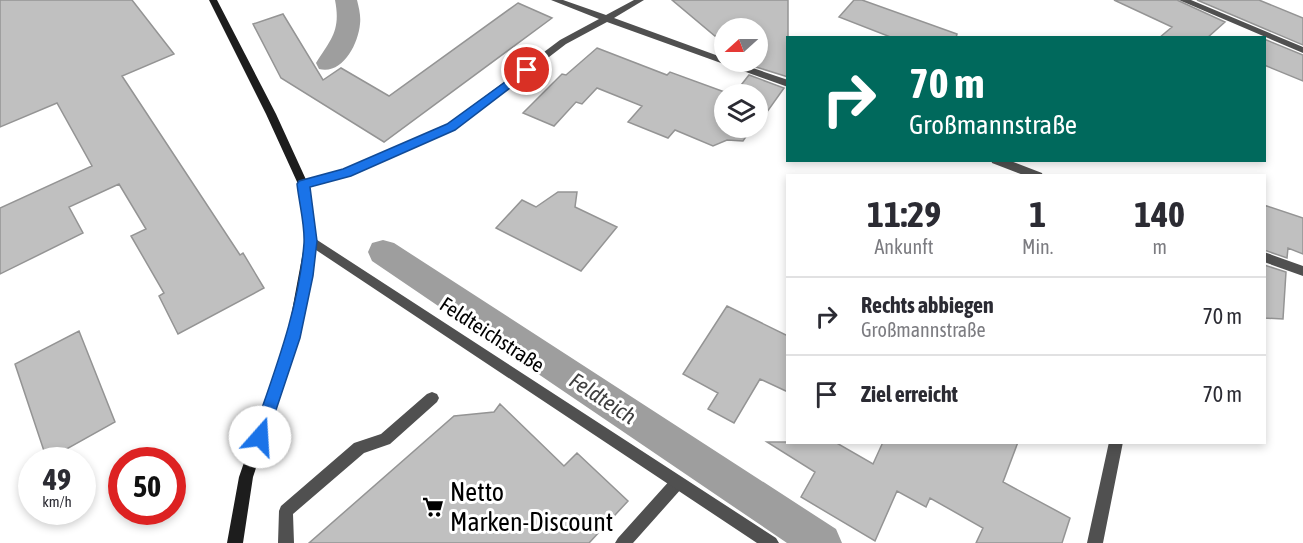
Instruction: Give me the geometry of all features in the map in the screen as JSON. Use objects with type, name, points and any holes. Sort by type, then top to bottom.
[{"type":"main road","points":[[213,0],[271,114],[303,184],[311,241],[293,338],[246,477],[235,543]]},
{"type":"street","points":[[555,0],[786,83]]},
{"type":"street","points":[[303,184],[346,173],[451,127],[562,42],[640,0]]},
{"type":"street","points":[[1183,0],[1303,50]]},
{"type":"street","points":[[1001,162],[1033,174]]},
{"type":"street","name":"Feldteichstraße","points":[[311,241],[771,543]]},
{"type":"street","points":[[1266,258],[1303,271]]},
{"type":"street","points":[[286,543],[286,511],[359,448],[385,439],[432,398]]},
{"type":"street","points":[[1095,543],[1116,444]]},
{"type":"street","points":[[623,543],[677,483]]},
{"type":"building","points":[[0,0],[132,0],[174,54],[122,76],[240,255],[243,253],[264,288],[178,334],[159,296],[164,293],[131,236],[146,229],[119,184],[69,207],[83,233],[0,274],[0,208],[92,166],[57,103],[0,127]]},
{"type":"building","points":[[672,0],[788,0],[786,76],[768,71],[768,18],[714,18],[714,35]]},
{"type":"building","points":[[854,0],[862,0],[957,34],[956,36],[888,36],[839,17]]},
{"type":"building","points":[[1114,0],[1177,0],[1225,22],[1209,36],[1161,36],[1172,27]]},
{"type":"building","points":[[1197,0],[1259,0],[1303,18],[1303,45]]},
{"type":"building","points":[[518,3],[552,18],[384,142],[281,78],[253,24],[283,14],[323,80],[341,68],[389,96]]},
{"type":"building","points":[[1266,40],[1303,55],[1303,81],[1266,66]]},
{"type":"building","points":[[597,48],[667,75],[670,72],[714,88],[714,138],[745,138],[743,141],[727,140],[713,146],[675,130],[668,138],[628,122],[642,106],[597,88],[582,104],[576,102],[554,126],[523,113],[562,74],[566,75]]},
{"type":"building","points":[[749,75],[784,88],[768,111],[768,84],[742,84]]},
{"type":"building","points":[[558,192],[577,192],[575,207],[617,227],[581,271],[496,228],[522,200],[536,207]]},
{"type":"building","points":[[1266,206],[1303,218],[1303,254],[1288,248],[1287,258],[1266,251]]},
{"type":"building","points":[[1266,266],[1286,272],[1283,319],[1266,318]]},
{"type":"building","points":[[727,306],[786,335],[786,391],[760,379],[734,423],[708,409],[718,393],[683,374]]},
{"type":"building","points":[[79,331],[115,422],[70,447],[43,447],[15,364]]},
{"type":"building","points":[[500,404],[564,466],[577,453],[628,501],[589,543],[309,543],[454,416],[494,412]]},
{"type":"building","points":[[767,442],[838,444],[873,464],[882,444],[1017,444],[1003,482],[1070,518],[1062,543],[976,543],[983,528],[930,498],[926,507],[897,491],[875,541],[801,497],[815,472]]},
{"type":"waterway","name":"Feldteich","points":[[328,63],[339,49],[346,34],[349,18],[346,0]]},
{"type":"waterway","name":"Feldteich","points":[[383,252],[822,543]]},
{"type":"place","name":"Netto Marken-Discount","points":[[433,507]]},
{"type":"route","points":[[260,437],[293,338],[306,276],[311,241],[303,184],[346,173],[451,127],[527,70]]}]
